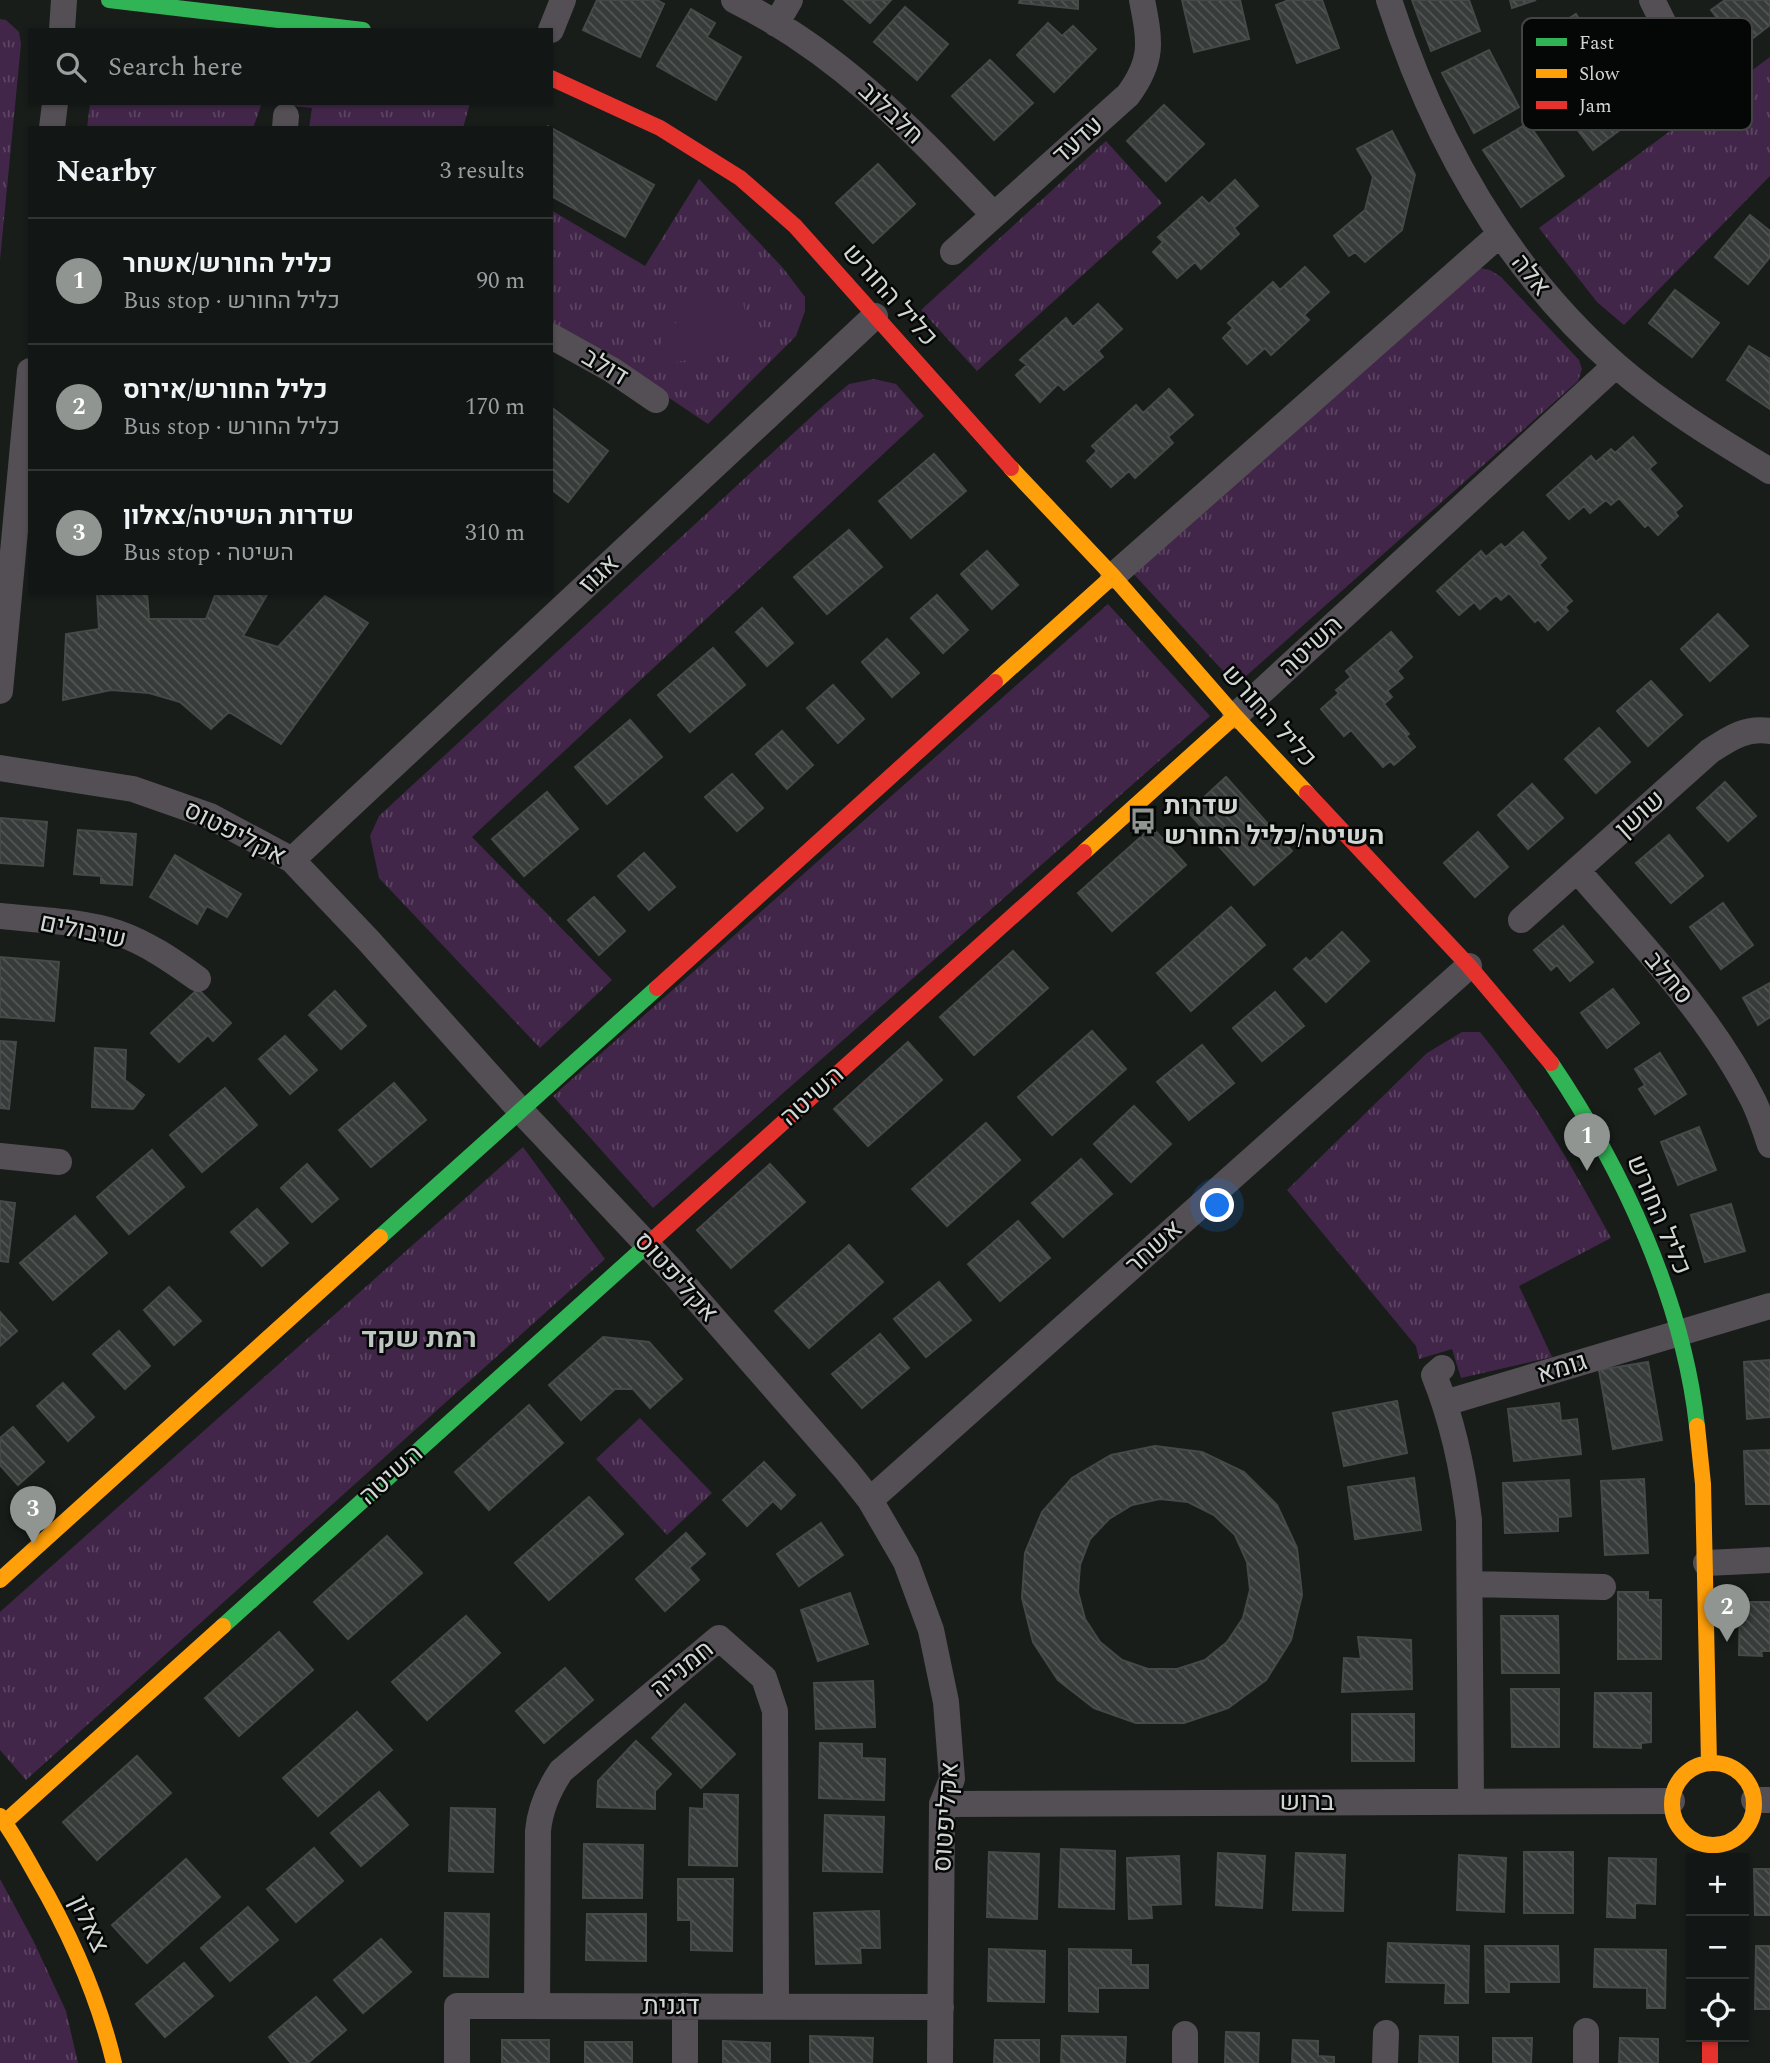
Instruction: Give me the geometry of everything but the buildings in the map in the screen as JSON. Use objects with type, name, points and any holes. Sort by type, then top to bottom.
[{"type":"street","points":[[62,28],[64,0]]},
{"type":"street","points":[[109,0],[308,11],[357,28]]},
{"type":"street","points":[[552,28],[563,0]]},
{"type":"street","name":"חלבלוב","points":[[734,0],[812,47],[878,98],[994,215]]},
{"type":"street","points":[[776,24],[790,0]]},
{"type":"street","name":"עדעד","points":[[953,252],[1128,95],[1143,75],[1149,35],[1142,0]]},
{"type":"street","name":"אלה","points":[[1389,0],[1419,82],[1444,135],[1499,234],[1554,304],[1616,365],[1709,434],[1770,471]]},
{"type":"street","points":[[1652,0],[1661,18]]},
{"type":"street","name":"כליל החורש","points":[[553,79],[660,128],[740,178],[795,226],[1034,494],[1113,576],[1234,716],[1469,966],[1548,1058],[1575,1098],[1634,1208],[1680,1332],[1700,1438],[1706,1563],[1709,1763]]},
{"type":"street","points":[[52,126],[55,105]]},
{"type":"street","points":[[0,1580],[1113,576],[1499,234]]},
{"type":"street","name":"אגוז","points":[[292,860],[875,316]]},
{"type":"street","name":"דולב","points":[[553,338],[612,370],[656,400]]},
{"type":"street","name":"השיטה","points":[[2,1819],[1234,716],[1616,365]]},
{"type":"street","points":[[0,691],[28,393]]},
{"type":"street","name":"שושן","points":[[1521,920],[1710,751],[1743,731],[1770,731]]},
{"type":"street","name":"אקליפטוס","points":[[0,768],[133,789],[210,816],[292,860],[368,940],[520,1110],[647,1244],[870,1500],[906,1562],[920,1595],[937,1654],[946,1702],[952,1779],[942,1804],[940,2063]]},
{"type":"street","name":"סחלב","points":[[1577,870],[1695,1009],[1735,1066],[1760,1090],[1770,1145]]},
{"type":"street","name":"שיבולים","points":[[0,916],[85,926],[118,933],[172,960],[198,979]]},
{"type":"street","name":"אשחר","points":[[870,1500],[1469,966]]},
{"type":"street","points":[[0,1156],[59,1162]]},
{"type":"street","name":"גומא","points":[[1445,1404],[1770,1306]]},
{"type":"street","points":[[1442,1368],[1434,1375],[1455,1436],[1469,1520],[1471,1802]]},
{"type":"street","points":[[1706,1563],[1770,1560]]},
{"type":"street","points":[[1470,1584],[1603,1587]]},
{"type":"street","name":"חמנייה","points":[[537,2006],[539,1824],[550,1788],[561,1771],[719,1638],[764,1678],[775,1711],[776,2006]]},
{"type":"street","points":[[1709,1763],[1723,1764],[1740,1773],[1762,1800],[1740,1835],[1710,1852],[1682,1831],[1675,1820],[1672,1801],[1675,1788],[1682,1778],[1697,1766],[1709,1763]]},
{"type":"street","name":"ברוש","points":[[942,1804],[1672,1801]]},
{"type":"street","name":"צאלון","points":[[2,1819],[70,1937],[91,1988],[114,2063]]},
{"type":"street","name":"דגנית","points":[[457,2063],[457,2006],[941,2007]]},
{"type":"street","points":[[685,2006],[685,2063]]},
{"type":"street","points":[[1586,2031],[1586,2063]]},
{"type":"street","points":[[1385,2033],[1385,2063]]},
{"type":"street","points":[[1185,2034],[1185,2063]]},
{"type":"street","points":[[1710,2042],[1710,2063]]},
{"type":"green space","points":[[0,19],[6,20],[19,32],[21,44],[0,260]]},
{"type":"green space","points":[[1770,57],[1770,176],[1624,325],[1597,302],[1539,228],[1671,130],[1752,130],[1752,70]]},
{"type":"green space","points":[[90,105],[261,105],[254,126],[87,126]]},
{"type":"green space","points":[[282,105],[469,105],[464,126],[309,126],[312,108]]},
{"type":"green space","points":[[1106,141],[1162,203],[977,371],[921,310]]},
{"type":"green space","points":[[699,179],[783,268],[805,297],[805,311],[796,336],[708,424],[620,365],[553,330],[553,211],[645,266]]},
{"type":"green space","points":[[1480,268],[1490,270],[1501,277],[1579,360],[1582,369],[1578,381],[1236,685],[1130,570]]},
{"type":"green space","points":[[742,295],[751,349],[642,368],[690,304]]},
{"type":"green space","points":[[874,379],[896,384],[924,416],[472,837],[612,980],[540,1048],[379,878],[370,836],[379,816],[823,406],[849,384]]},
{"type":"green space","points":[[1108,604],[1210,716],[653,1208],[553,1096]]},
{"type":"green space","points":[[1462,1032],[1480,1032],[1517,1082],[1566,1158],[1611,1238],[1519,1286],[1552,1357],[1461,1378],[1452,1349],[1419,1359],[1416,1346],[1287,1190],[1427,1053]]},
{"type":"green space","points":[[523,1147],[605,1259],[26,1780],[0,1750],[0,1612]]},
{"type":"green space","points":[[640,1418],[712,1493],[667,1535],[596,1459]]},
{"type":"green space","points":[[0,1879],[33,1940],[66,2011],[78,2063],[0,2063]]},
{"type":"traffic: fast","points":[[109,0],[346,28]]},
{"type":"traffic: fast","points":[[380,1237],[657,988]]},
{"type":"traffic: fast","points":[[1551,1063],[1602,1146],[1645,1236],[1678,1330],[1690,1378],[1697,1426]]},
{"type":"traffic: fast","points":[[223,1626],[647,1245]]},
{"type":"traffic: slow","points":[[1011,468],[1113,576],[1235,716],[1307,793]]},
{"type":"traffic: slow","points":[[995,682],[1113,576]]},
{"type":"traffic: slow","points":[[1084,852],[1235,716]]},
{"type":"traffic: slow","points":[[0,1580],[380,1237]]},
{"type":"traffic: slow","points":[[1697,1426],[1703,1484],[1709,1763]]},
{"type":"traffic: slow","points":[[5,1822],[223,1626]]},
{"type":"traffic: slow","points":[[1713,1763],[1729,1766],[1742,1775],[1751,1788],[1754,1804],[1751,1820],[1742,1833],[1729,1842],[1713,1845],[1697,1842],[1684,1833],[1675,1820],[1672,1804],[1675,1788],[1684,1775],[1697,1766],[1713,1763]]},
{"type":"traffic: slow","points":[[0,1816],[28,1860],[72,1943],[92,1990],[114,2063]]},
{"type":"traffic: jam","points":[[553,79],[660,128],[740,178],[795,226],[1011,468]]},
{"type":"traffic: jam","points":[[657,988],[995,682]]},
{"type":"traffic: jam","points":[[1307,793],[1469,966],[1551,1063]]},
{"type":"traffic: jam","points":[[647,1245],[1084,852]]},
{"type":"traffic: jam","points":[[1710,2042],[1710,2063]]},
{"type":"place","name":"שדרות השיטה/כליל החורש","points":[[1143,821]]},
{"type":"place","name":"כליל החורש/אשחר","points":[[1587,1171]]},
{"type":"place","name":"שדרות השיטה/צאלון","points":[[33,1544]]},
{"type":"place","name":"כליל החורש/אירוס","points":[[1727,1642]]},
{"type":"district","name":"רמת שקד","points":[[419,1338]]}]
